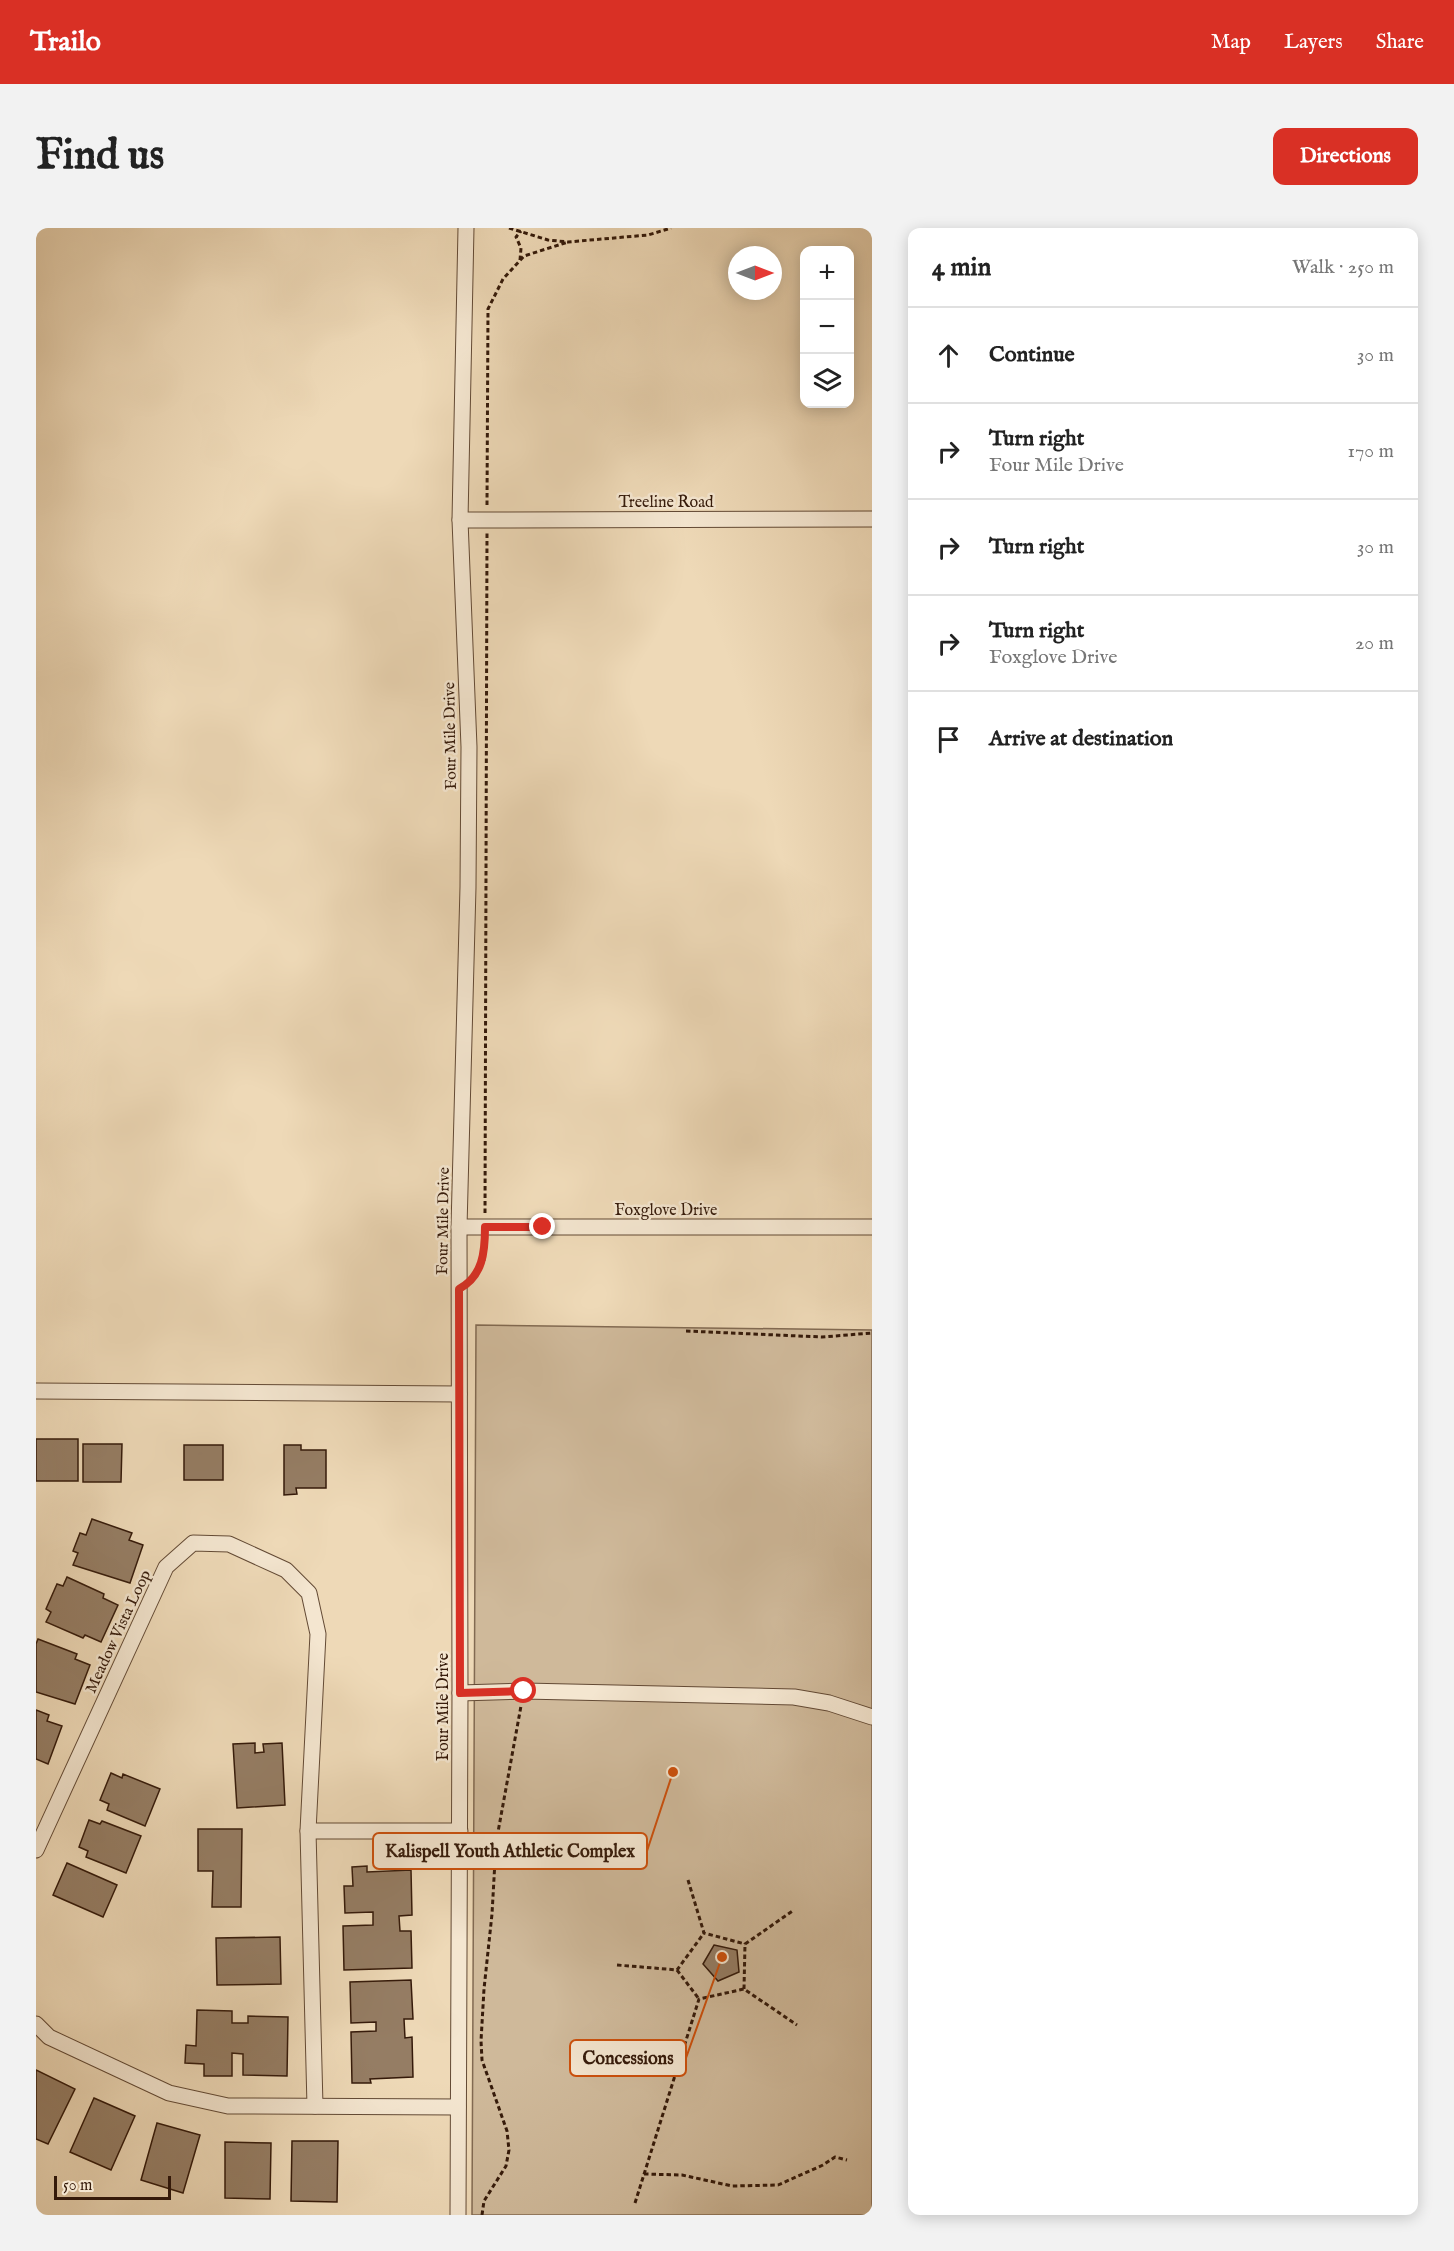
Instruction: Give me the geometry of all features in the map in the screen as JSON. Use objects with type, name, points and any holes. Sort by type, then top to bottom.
[{"type":"street","name":"Four Mile Drive","points":[[458,2215],[459,1227],[468,887],[469,747],[460,520],[466,228]]},
{"type":"street","name":"Treeline Road","points":[[460,520],[872,519]]},
{"type":"street","name":"Foxglove Drive","points":[[459,1227],[872,1227]]},
{"type":"street","points":[[36,1391],[459,1394]]},
{"type":"street","name":"Meadow Vista Loop","points":[[36,1850],[166,1567],[194,1543],[229,1544],[286,1570],[309,1593],[318,1634],[308,1831],[315,2106]]},
{"type":"street","points":[[460,1693],[524,1691],[794,1697],[829,1703],[872,1717]]},
{"type":"street","points":[[308,1831],[460,1831]]},
{"type":"street","points":[[36,2024],[49,2037],[169,2093],[228,2106],[458,2107]]},
{"type":"path","points":[[509,228],[548,240],[568,242],[648,235],[671,228]]},
{"type":"path","points":[[459,1289],[467,1284],[484,1260],[485,1227],[488,309],[495,291],[519,261],[521,248],[516,237],[520,231]]},
{"type":"path","points":[[512,269],[529,254],[568,242]]},
{"type":"path","points":[[686,1331],[822,1336],[872,1333]]},
{"type":"path","points":[[482,2215],[484,2200],[506,2166],[508,2150],[507,2131],[482,2060],[481,2041],[492,1914],[495,1843],[524,1691]]},
{"type":"path","points":[[688,1880],[704,1932]]},
{"type":"path","points":[[745,1944],[794,1910]]},
{"type":"path","points":[[704,1932],[745,1944]]},
{"type":"path","points":[[677,1970],[704,1932]]},
{"type":"path","points":[[744,1989],[745,1944]]},
{"type":"path","points":[[618,1965],[677,1970],[699,1999]]},
{"type":"path","points":[[699,1999],[744,1989],[797,2025]]},
{"type":"path","points":[[635,2203],[699,1999]]},
{"type":"path","points":[[644,2174],[682,2175],[732,2186],[778,2184],[823,2165],[835,2157],[847,2160]]},
{"type":"shaded area","points":[[476,1325],[872,1330],[872,2215],[472,2215]]},
{"type":"building","points":[[36,1439],[78,1439],[78,1481],[36,1481]]},
{"type":"building","points":[[83,1444],[122,1444],[121,1482],[83,1482]]},
{"type":"building","points":[[184,1445],[223,1445],[223,1480],[184,1480]]},
{"type":"building","points":[[284,1445],[301,1445],[301,1450],[326,1450],[326,1488],[296,1488],[297,1494],[284,1495]]},
{"type":"building","points":[[92,1519],[132,1533],[129,1540],[143,1545],[130,1583],[73,1565],[78,1553],[73,1551],[80,1533],[86,1535]]},
{"type":"building","points":[[67,1577],[104,1594],[103,1598],[118,1605],[101,1642],[85,1635],[83,1638],[46,1622],[51,1612],[46,1609],[57,1584],[63,1586]]},
{"type":"building","points":[[38,1639],[77,1654],[75,1659],[90,1665],[75,1704],[36,1692],[36,1644]]},
{"type":"building","points":[[36,1710],[49,1715],[47,1721],[62,1726],[48,1764],[36,1759]]},
{"type":"building","points":[[255,1743],[255,1753],[264,1752],[263,1744],[282,1743],[285,1805],[237,1808],[233,1744]]},
{"type":"building","points":[[111,1773],[122,1778],[123,1774],[160,1789],[145,1826],[107,1810],[109,1804],[100,1800]]},
{"type":"building","points":[[89,1820],[100,1824],[102,1821],[141,1836],[126,1873],[86,1857],[88,1851],[79,1847]]},
{"type":"building","points":[[198,1829],[242,1829],[241,1907],[212,1907],[213,1871],[198,1871]]},
{"type":"building","points":[[67,1863],[117,1885],[103,1917],[53,1895]]},
{"type":"building","points":[[367,1866],[367,1872],[411,1870],[412,1915],[399,1916],[400,1931],[411,1931],[412,1968],[344,1970],[343,1926],[373,1925],[373,1912],[345,1913],[344,1886],[353,1886],[352,1867]]},
{"type":"building","points":[[280,1937],[281,1984],[217,1985],[216,1938]]},
{"type":"building","points":[[714,1945],[737,1950],[739,1972],[718,1981],[703,1964]]},
{"type":"building","points":[[411,1980],[413,2019],[404,2019],[405,2038],[412,2037],[413,2077],[370,2079],[371,2083],[352,2083],[351,2032],[376,2031],[376,2022],[351,2023],[350,1982]]},
{"type":"building","points":[[197,2010],[232,2011],[232,2023],[248,2023],[248,2016],[288,2017],[287,2076],[243,2075],[243,2054],[232,2053],[232,2076],[204,2076],[204,2064],[185,2063],[186,2045],[196,2046]]},
{"type":"building","points":[[36,2070],[75,2089],[48,2144],[36,2139]]},
{"type":"building","points":[[94,2098],[135,2116],[111,2170],[70,2152]]},
{"type":"building","points":[[157,2123],[200,2135],[183,2193],[141,2180]]},
{"type":"building","points":[[292,2141],[338,2141],[337,2202],[291,2201]]},
{"type":"building","points":[[225,2142],[271,2143],[270,2199],[225,2198]]},
{"type":"place","name":"Kalispell Youth Athletic Complex","points":[[673,1772]]},
{"type":"place","name":"Concessions","points":[[722,1957]]},
{"type":"route","points":[[524,1691],[460,1693],[459,1289],[467,1284],[484,1260],[485,1227],[543,1227]]}]
